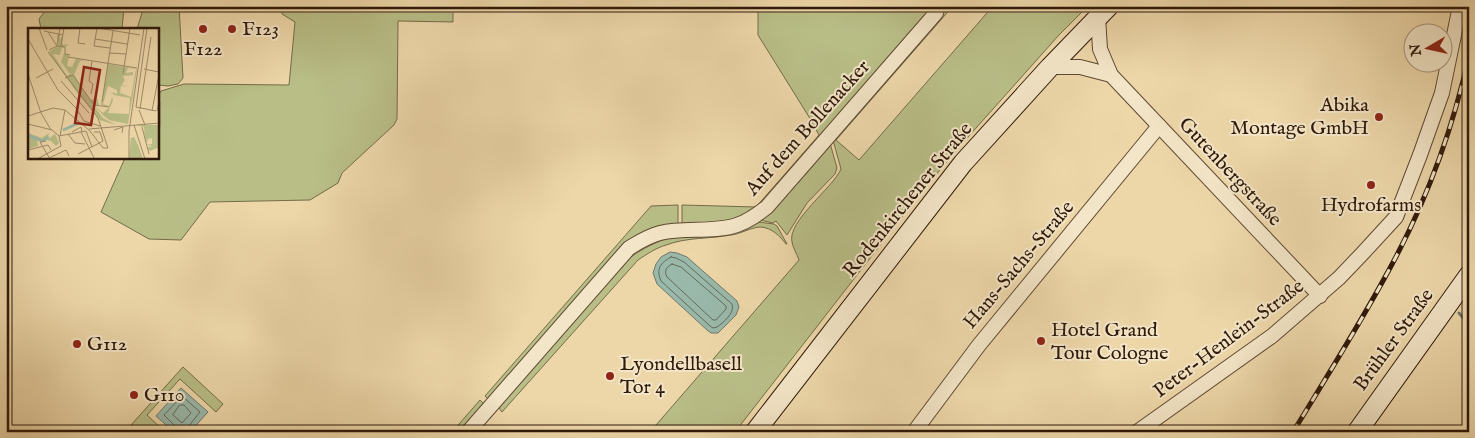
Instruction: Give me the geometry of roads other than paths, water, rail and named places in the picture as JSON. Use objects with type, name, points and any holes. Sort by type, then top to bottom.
[{"type":"main road","name":"Rodenkirchener Straße","points":[[754,432],[963,163],[1103,12]]},
{"type":"main road","name":"Brühler Straße","points":[[1356,432],[1469,275]]},
{"type":"street","name":"Auf dem Bollenacker","points":[[468,432],[629,248],[648,237],[661,233],[736,226],[753,218],[767,207],[936,13],[936,6]]},
{"type":"street","name":"Peter-Henlein-Straße","points":[[1137,432],[1272,336],[1320,296],[1361,256],[1396,216],[1442,93],[1460,6]]},
{"type":"street","points":[[1103,12],[1100,49],[1111,75]]},
{"type":"street","points":[[1050,67],[1080,67],[1111,75]]},
{"type":"street","name":"Gutenbergstraße","points":[[1111,75],[1320,296]]},
{"type":"street","name":"Hans-Sachs-Straße","points":[[914,432],[979,345],[1159,126]]},
{"type":"water","points":[[670,252],[687,257],[737,301],[739,307],[736,315],[718,333],[711,333],[707,330],[657,284],[653,273],[656,264],[661,257]]},
{"type":"water","points":[[181,388],[208,412],[190,432],[174,432],[156,416]]},
{"type":"waterway","points":[[1459,313],[1469,325]]},
{"type":"railway","points":[[1293,432],[1367,310],[1403,243],[1437,164],[1455,110],[1469,55]]},
{"type":"place","name":"F122","points":[[203,29]]},
{"type":"place","name":"F123","points":[[232,29]]},
{"type":"place","name":"Abika Montage GmbH","points":[[1379,117]]},
{"type":"place","name":"Hydrofarms","points":[[1371,185]]},
{"type":"place","name":"Hotel Grand Tour Cologne","points":[[1041,341]]},
{"type":"place","name":"G112","points":[[77,344]]},
{"type":"place","name":"Lyondellbasell Tor 4","points":[[610,376]]},
{"type":"place","name":"G110","points":[[134,395]]}]
